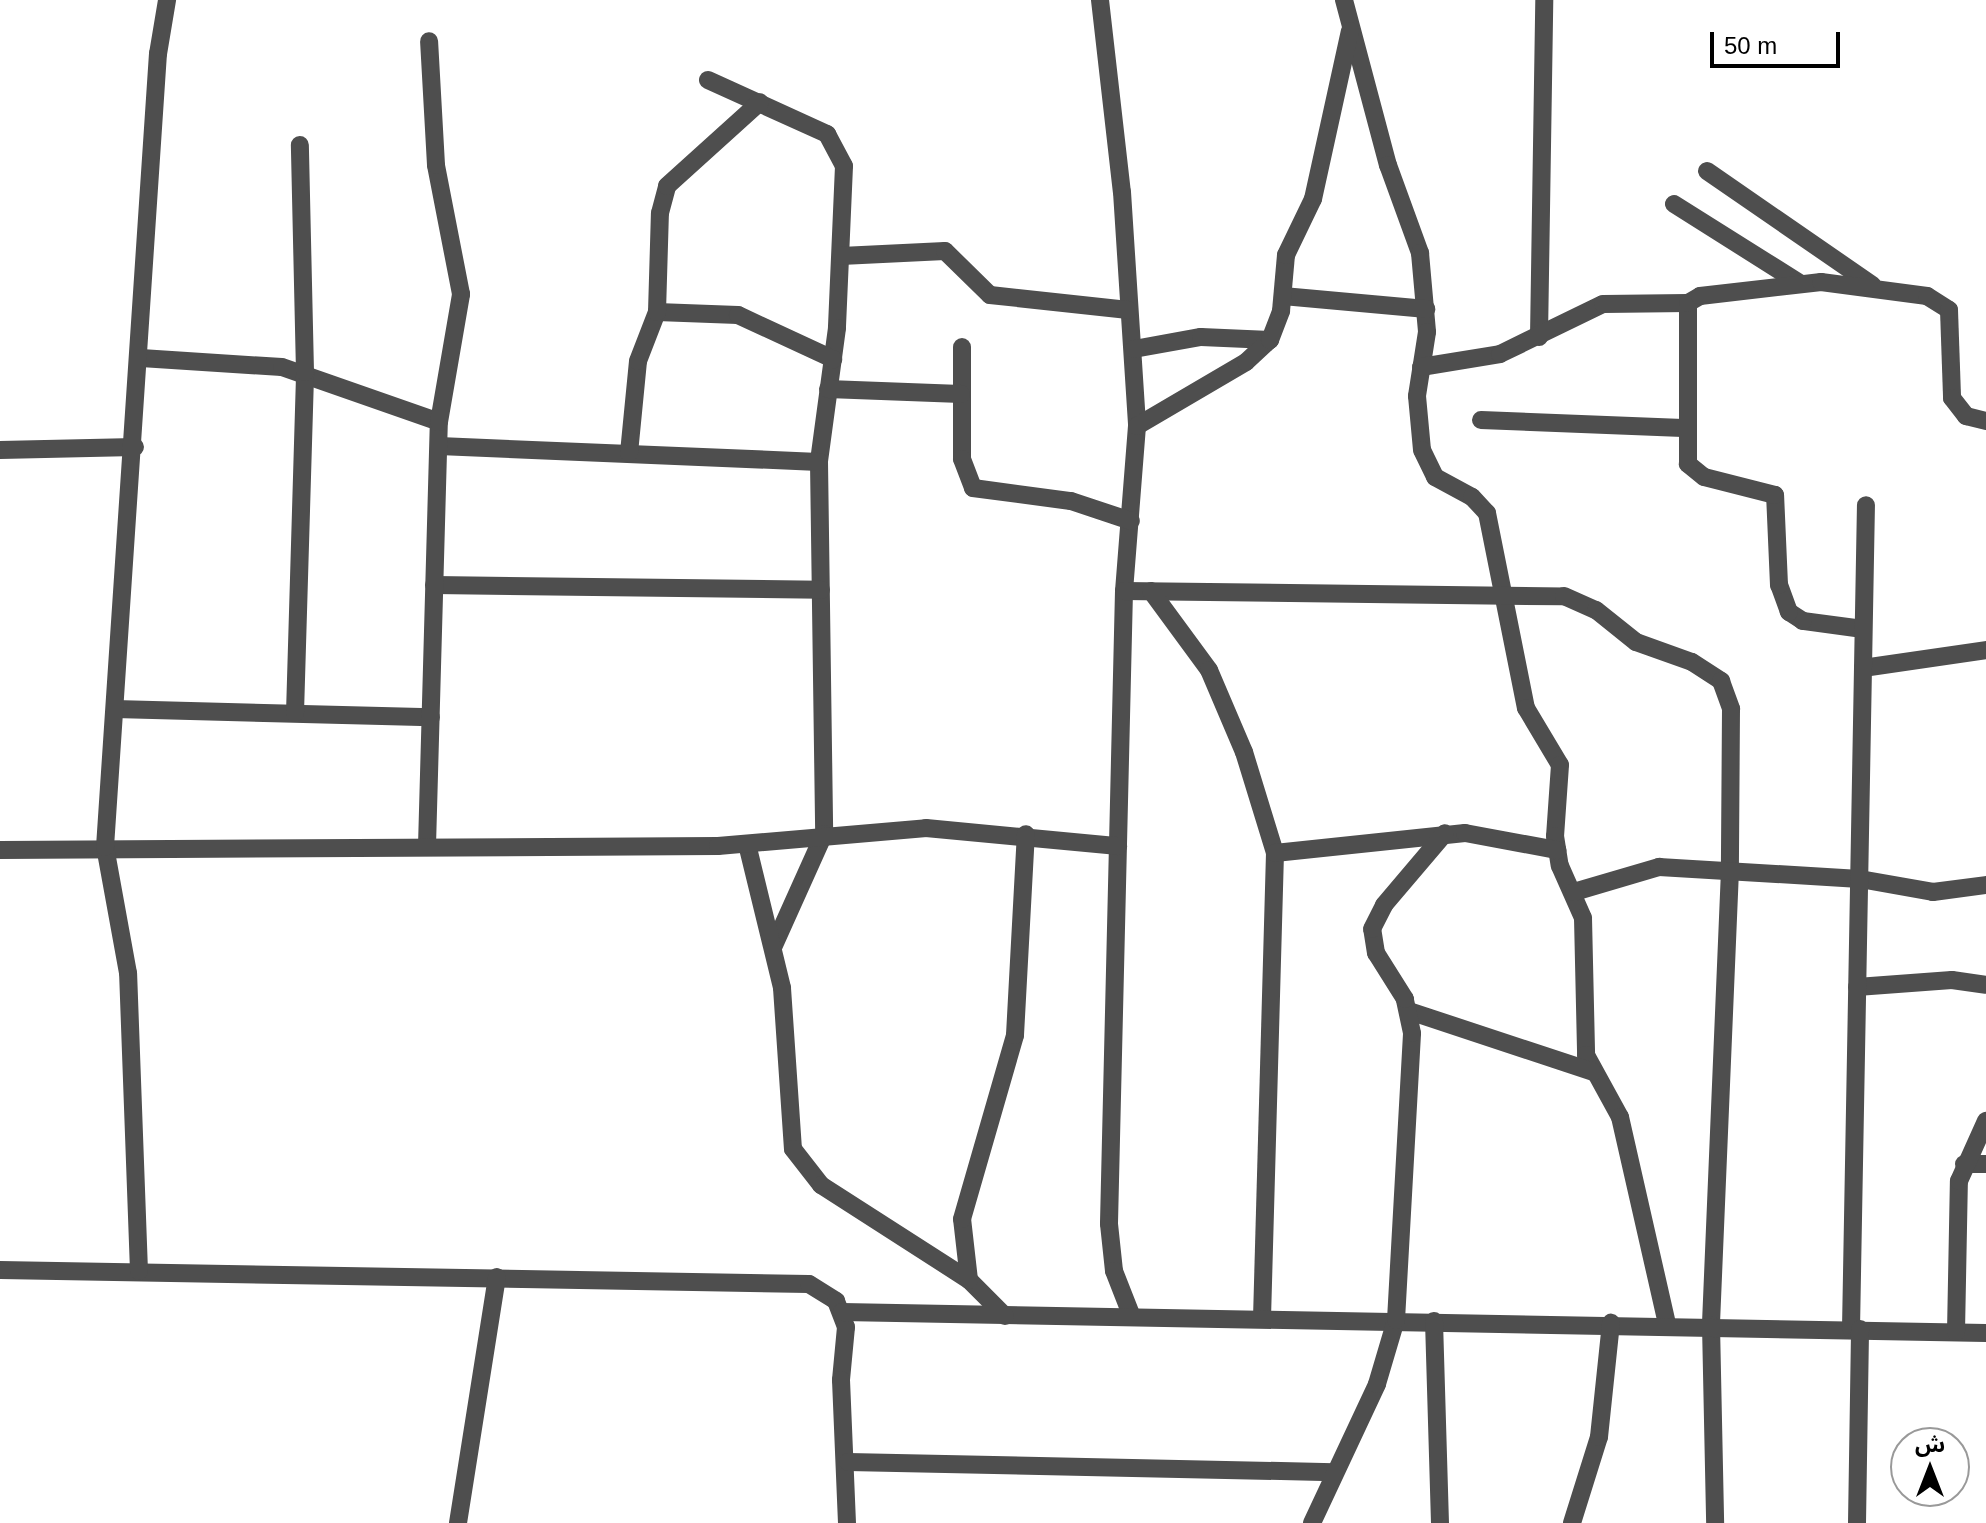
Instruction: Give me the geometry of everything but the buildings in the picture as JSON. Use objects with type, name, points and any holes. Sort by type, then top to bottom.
[{"type":"street","points":[[139,1271],[128,973],[105,847],[141,358],[158,54],[167,0]]},
{"type":"street","points":[[1100,0],[1134,349],[1137,426],[1124,591],[1109,1240],[1132,1317]]},
{"type":"street","points":[[1344,0],[1388,165],[1420,253],[1426,309],[1418,414],[1427,465],[1487,513],[1526,708],[1560,765],[1557,850],[1574,892],[1585,934],[1585,1047],[1593,1072],[1623,1128],[1667,1324]]},
{"type":"street","points":[[1539,337],[1544,0]]},
{"type":"street","points":[[1137,426],[1246,362],[1270,340],[1283,296],[1286,255],[1313,199],[1351,28]]},
{"type":"street","points":[[427,846],[439,422],[461,294],[436,165],[429,41]]},
{"type":"street","points":[[708,80],[810,124],[839,148],[841,256],[833,359],[819,462],[824,834],[774,945]]},
{"type":"street","points":[[629,453],[638,361],[657,312],[660,213],[667,186],[760,102]]},
{"type":"street","points":[[295,713],[305,372],[300,145]]},
{"type":"street","points":[[1707,171],[1874,287]]},
{"type":"street","points":[[1674,204],[1801,284]]},
{"type":"street","points":[[841,256],[945,251],[990,295],[1128,310]]},
{"type":"street","points":[[1421,367],[1485,359],[1539,337],[1603,304],[1688,303],[1801,284],[1874,287],[1927,296],[1949,310],[1952,398],[1966,416],[1986,421]]},
{"type":"street","points":[[1283,296],[1426,309]]},
{"type":"street","points":[[1688,303],[1683,451],[1693,472],[1775,495],[1779,585],[1789,612],[1803,621],[1863,629]]},
{"type":"street","points":[[657,312],[738,315],[833,359]]},
{"type":"street","points":[[1134,349],[1201,337],[1270,340]]},
{"type":"street","points":[[962,347],[962,459],[973,488],[1071,501],[1131,521]]},
{"type":"street","points":[[141,358],[305,372],[439,422]]},
{"type":"street","points":[[828,389],[961,394]]},
{"type":"street","points":[[1481,420],[1683,428]]},
{"type":"street","points":[[439,446],[819,462]]},
{"type":"street","points":[[0,450],[135,447]]},
{"type":"street","points":[[1857,1523],[1857,987],[1866,505]]},
{"type":"street","points":[[434,585],[821,590]]},
{"type":"street","points":[[1124,591],[1505,594],[1580,601],[1636,642],[1692,662],[1721,681],[1731,709],[1730,870],[1711,1325],[1715,1523]]},
{"type":"street","points":[[1151,591],[1182,626],[1215,682],[1275,853],[1262,1319]]},
{"type":"street","points":[[1863,668],[1986,650]]},
{"type":"street","points":[[115,709],[431,717]]},
{"type":"street","points":[[0,850],[747,844],[824,834],[926,828],[1026,834],[1118,846]]},
{"type":"street","points":[[1275,853],[1445,833],[1514,838],[1557,850]]},
{"type":"street","points":[[1312,1523],[1377,1384],[1396,1320],[1409,1011],[1376,953],[1372,929],[1384,905],[1445,833]]},
{"type":"street","points":[[969,1280],[962,1219],[1015,1035],[1026,834]]},
{"type":"street","points":[[747,844],[774,945],[787,1043],[789,1128],[806,1171],[969,1280],[1005,1316]]},
{"type":"street","points":[[1574,892],[1640,869],[1730,870],[1860,879],[1933,892],[1986,885]]},
{"type":"street","points":[[1857,987],[1952,980],[1986,985]]},
{"type":"street","points":[[1409,1011],[1593,1072]]},
{"type":"street","points":[[1956,1332],[1957,1200],[1964,1164],[1986,1121]]},
{"type":"street","points":[[1964,1164],[1986,1164]]},
{"type":"street","points":[[0,1270],[790,1281],[824,1291],[842,1312],[841,1397],[848,1462],[847,1523]]},
{"type":"street","points":[[458,1523],[497,1277]]},
{"type":"street","points":[[842,1312],[1667,1324],[1986,1333]]},
{"type":"street","points":[[1434,1321],[1440,1523]]},
{"type":"street","points":[[1572,1523],[1595,1456],[1611,1323]]},
{"type":"street","points":[[848,1462],[1334,1472]]}]
